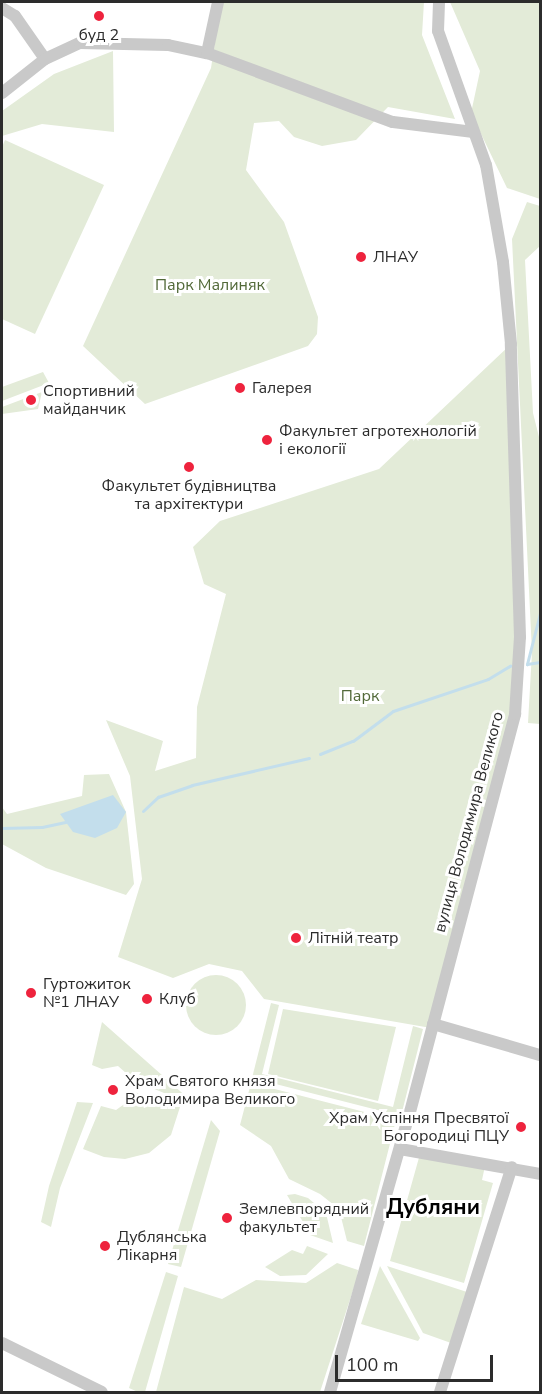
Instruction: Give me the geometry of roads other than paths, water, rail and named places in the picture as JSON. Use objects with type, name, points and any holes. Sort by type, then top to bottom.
[{"type":"street","points":[[207,53],[218,2]]},
{"type":"street","name":"вулиця Володимира Великого","points":[[330,1392],[400,1149],[515,714],[520,637],[511,344],[496,211],[473,132],[438,32],[439,2]]},
{"type":"street","points":[[2,8],[15,16],[45,59]]},
{"type":"street","points":[[2,93],[45,59],[92,41],[168,45],[207,53],[393,122],[473,132]]},
{"type":"street","points":[[433,1024],[540,1055]]},
{"type":"street","points":[[400,1149],[512,1167],[540,1174]]},
{"type":"street","points":[[440,1392],[512,1167]]},
{"type":"street","points":[[2,1343],[102,1392]]},
{"type":"water","points":[[113,795],[126,812],[117,828],[95,838],[73,832],[60,814]]},
{"type":"waterway","points":[[540,613],[527,664],[540,662]]},
{"type":"waterway","points":[[320,754],[353,741],[393,711],[488,679],[510,666]]},
{"type":"waterway","points":[[143,811],[158,797],[192,785],[309,758]]},
{"type":"waterway","points":[[2,828],[42,827],[66,822]]},
{"type":"place","name":"буд 2","points":[[99,16]]},
{"type":"place","name":"ЛНАУ","points":[[361,257]]},
{"type":"place","name":"Галерея","points":[[240,388]]},
{"type":"place","name":"Спортивний майданчик","points":[[31,400]]},
{"type":"place","name":"Факультет агротехнологій і екології","points":[[267,440]]},
{"type":"place","name":"Факультет будівництва та архітектури","points":[[189,467]]},
{"type":"place","name":"Літній театр","points":[[296,938]]},
{"type":"place","name":"Гуртожиток №1 ЛНАУ","points":[[31,993]]},
{"type":"place","name":"Клуб","points":[[147,999]]},
{"type":"place","name":"Храм Святого князя Володимира Великого","points":[[113,1090]]},
{"type":"place","name":"Храм Успіння Пресвятої Богородиці ПЦУ","points":[[521,1127]]},
{"type":"place","name":"Землевпорядний факультет","points":[[227,1218]]},
{"type":"place","name":"Дублянська Лікарня","points":[[105,1246]]},
{"type":"district","name":"Дубляни","points":[[433,1208]]},
{"type":"park label","name":"Парк Малиняк","points":[[210,285]]},
{"type":"park label","name":"Парк","points":[[360,696]]}]
